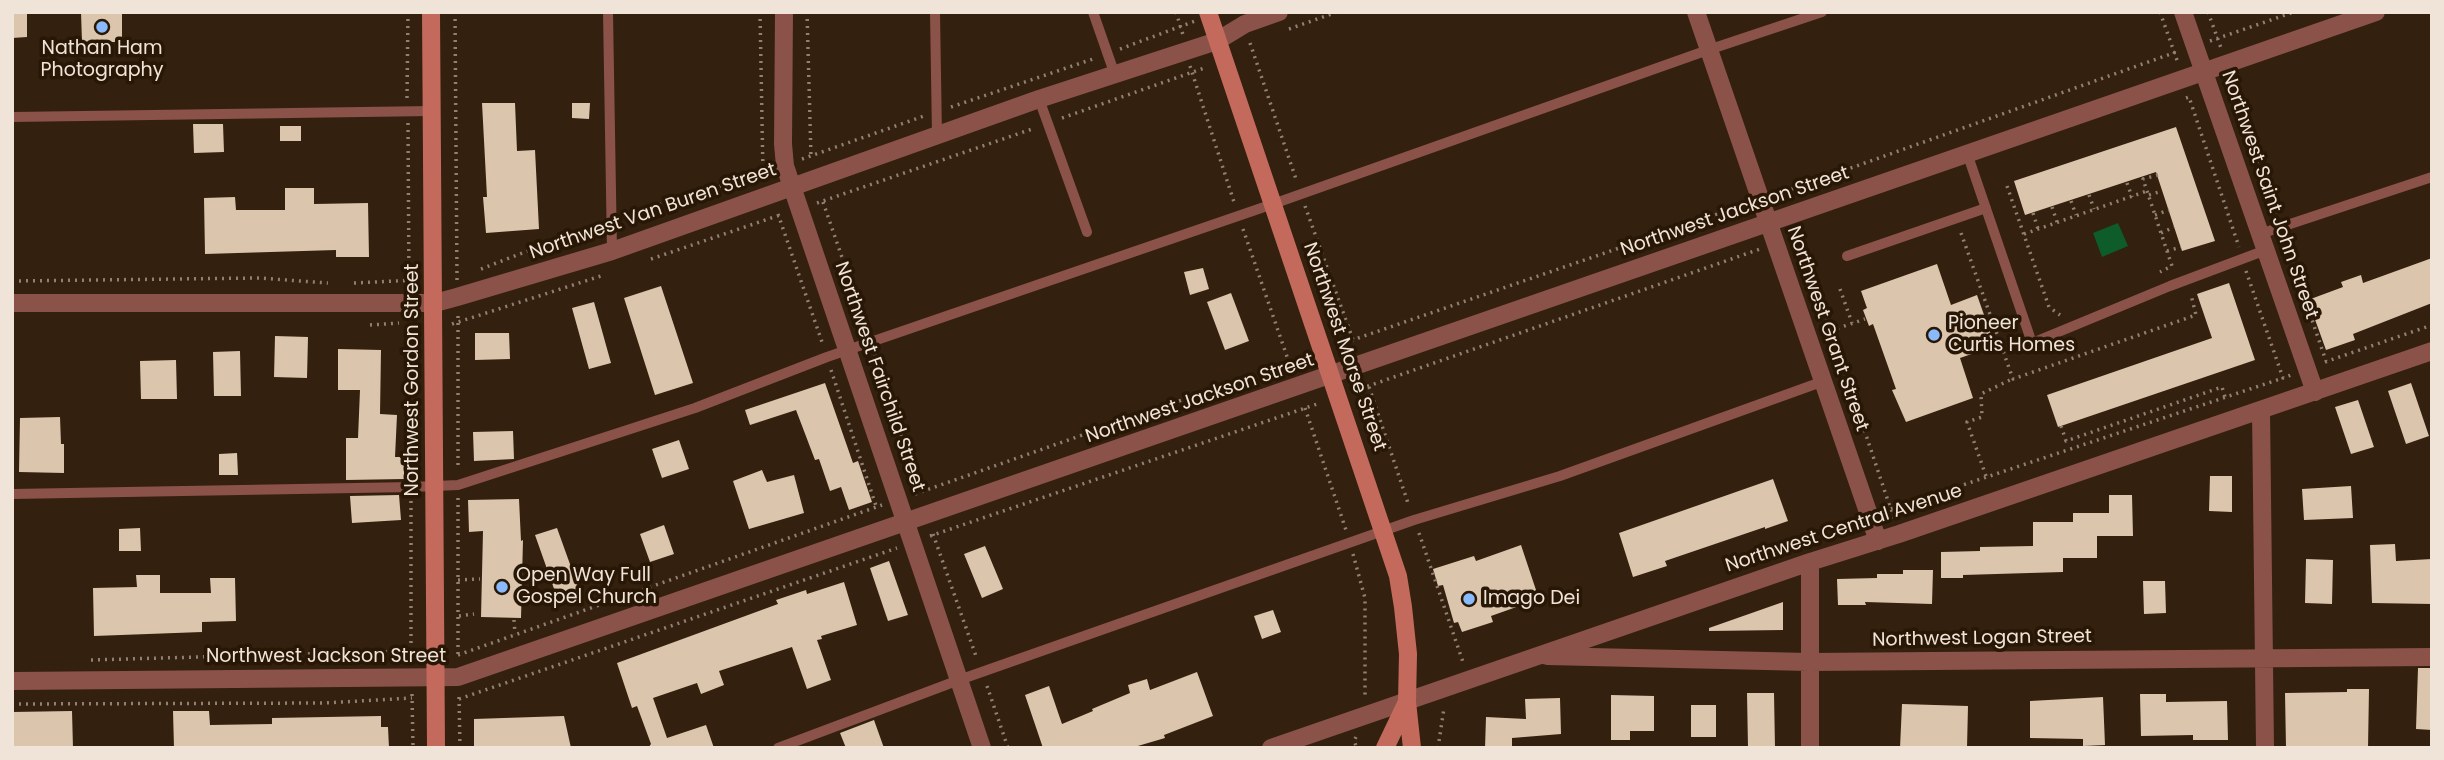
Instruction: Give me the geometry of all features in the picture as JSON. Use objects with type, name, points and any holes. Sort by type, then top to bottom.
[{"type":"main road","name":"Northwest Gordon Street","points":[[431,12],[436,748]]},
{"type":"main road","name":"Northwest Morse Street","points":[[1208,14],[1398,576],[1408,654],[1407,702],[1412,748]]},
{"type":"main road","name":"Northwest Morse Street","points":[[1385,748],[1407,702]]},
{"type":"street","name":"Northwest Fairchild Street","points":[[783,12],[785,166],[982,748]]},
{"type":"street","name":"Northwest Van Buren Street","points":[[12,303],[435,303],[457,298],[612,251],[1039,99],[1217,41],[1245,24],[1279,12]]},
{"type":"street","name":"Northwest Grant Street","points":[[1696,12],[1878,541]]},
{"type":"street","name":"Northwest Saint John Street","points":[[2183,12],[2315,392]]},
{"type":"street","name":"Northwest Jackson Street","points":[[12,681],[458,677],[2376,12]]},
{"type":"street","name":"Northwest Central Avenue","points":[[1271,748],[1533,656],[2432,351]]},
{"type":"street","points":[[2261,410],[2265,748]]},
{"type":"street","points":[[1810,562],[1810,748]]},
{"type":"street","name":"Northwest Logan Street","points":[[1533,656],[1809,662],[2432,657]]},
{"type":"lane","points":[[608,12],[612,251]]},
{"type":"lane","points":[[935,12],[937,137]]},
{"type":"lane","points":[[1093,12],[1115,75]]},
{"type":"lane","points":[[12,494],[458,485],[695,408],[848,350],[1822,12]]},
{"type":"lane","points":[[1039,99],[1087,232]]},
{"type":"lane","points":[[12,117],[432,111]]},
{"type":"lane","points":[[1967,153],[2032,343],[2170,285],[2242,259],[2280,227],[2432,177]]},
{"type":"lane","points":[[1847,256],[1986,208]]},
{"type":"lane","points":[[778,748],[959,680],[1414,520],[1560,476],[1824,380]]},
{"type":"path","name":"Northwest Gordon Street","points":[[408,12],[413,748]]},
{"type":"path","points":[[455,12],[460,748]]},
{"type":"path","points":[[807,12],[811,155],[817,179],[926,516],[1008,748]]},
{"type":"path","points":[[1287,30],[1337,12]]},
{"type":"path","points":[[2160,12],[2242,259]]},
{"type":"path","points":[[2208,12],[2326,361],[2432,325]]},
{"type":"path","points":[[458,655],[2294,12]]},
{"type":"path","points":[[470,273],[612,219],[785,166],[1108,54],[1208,14]]},
{"type":"path","points":[[1245,24],[1353,340]]},
{"type":"path","points":[[1250,43],[1262,38]]},
{"type":"path","points":[[2176,102],[2189,97]]},
{"type":"path","points":[[2158,176],[2143,179],[2172,267],[2160,272]]},
{"type":"path","points":[[2127,183],[2132,197]]},
{"type":"path","points":[[2007,186],[2049,307],[2061,316]]},
{"type":"path","points":[[2024,234],[2132,197],[2162,191]]},
{"type":"path","points":[[2089,195],[2094,210]]},
{"type":"path","points":[[2071,201],[2077,216]]},
{"type":"path","points":[[2052,208],[2057,223]]},
{"type":"path","points":[[2155,215],[2169,210]]},
{"type":"path","points":[[2033,213],[2038,229]]},
{"type":"path","points":[[1793,215],[1899,534]]},
{"type":"path","points":[[2161,233],[2174,228]]},
{"type":"path","points":[[2167,251],[2181,247]]},
{"type":"path","points":[[12,281],[259,278],[341,284]]},
{"type":"path","points":[[354,283],[457,278]]},
{"type":"path","points":[[1840,289],[1852,323]]},
{"type":"path","points":[[1809,338],[1865,319]]},
{"type":"path","points":[[1361,364],[1469,679]]},
{"type":"path","points":[[1891,509],[2283,378]]},
{"type":"path","points":[[1986,476],[1967,422],[1982,417],[1981,394],[2013,379]]},
{"type":"path","points":[[2061,426],[2066,441],[2221,387],[2225,397]]},
{"type":"path","points":[[459,699],[913,542]]},
{"type":"path","points":[[435,578],[480,579]]},
{"type":"path","points":[[514,620],[515,634]]},
{"type":"path","points":[[81,660],[411,652]]},
{"type":"path","points":[[12,704],[324,703],[412,698]]},
{"type":"path","points":[[1438,748],[1445,706]]},
{"type":"path","points":[[1354,741],[1357,748]]},
{"type":"green space","points":[[2118,223],[2128,246],[2102,257],[2093,233]]},
{"type":"building","points":[[12,12],[27,12],[27,37],[12,38]]},
{"type":"building","name":"Nathan Ham Photography","points":[[81,12],[122,12],[122,42],[82,42]]},
{"type":"building","points":[[482,103],[515,103],[517,151],[535,150],[539,229],[486,233],[483,197],[487,197]]},
{"type":"building","points":[[572,103],[590,103],[589,119],[572,118]]},
{"type":"building","points":[[193,124],[223,124],[224,152],[194,153]]},
{"type":"building","points":[[280,126],[301,126],[301,141],[280,141]]},
{"type":"building","points":[[2176,127],[2215,241],[2182,251],[2156,172],[2025,215],[2014,181]]},
{"type":"building","points":[[285,188],[314,188],[314,204],[368,203],[369,257],[336,257],[336,250],[205,254],[204,198],[235,197],[236,210],[285,210]]},
{"type":"building","points":[[2432,258],[2432,303],[2353,334],[2355,340],[2326,350],[2308,300],[2343,287],[2341,282],[2361,275],[2363,283]]},
{"type":"building","name":"Pioneer Curtis Homes","points":[[1937,264],[1951,305],[1977,295],[1995,346],[1960,358],[1973,398],[1906,422],[1892,390],[1896,389],[1873,324],[1869,326],[1863,310],[1867,308],[1861,291]]},
{"type":"building","points":[[1203,268],[1209,289],[1190,295],[1184,272]]},
{"type":"building","points":[[2229,283],[2255,360],[2058,427],[2047,395],[2212,338],[2197,294]]},
{"type":"building","points":[[661,286],[693,383],[655,395],[624,298]]},
{"type":"building","points":[[1231,293],[1249,341],[1225,350],[1207,302]]},
{"type":"building","points":[[594,302],[611,363],[589,369],[572,308]]},
{"type":"building","points":[[475,333],[509,333],[510,359],[475,360]]},
{"type":"building","points":[[275,336],[308,337],[307,378],[274,377]]},
{"type":"building","points":[[338,349],[381,350],[380,414],[397,415],[395,457],[404,457],[404,479],[346,480],[346,438],[358,438],[360,390],[338,390]]},
{"type":"building","points":[[240,351],[241,396],[214,396],[213,352]]},
{"type":"building","points":[[176,360],[177,399],[141,399],[140,361]]},
{"type":"building","points":[[825,383],[853,463],[858,461],[872,502],[849,510],[841,487],[830,491],[819,459],[815,460],[796,410],[750,425],[745,410]]},
{"type":"building","points":[[2411,383],[2429,436],[2406,444],[2388,391]]},
{"type":"building","points":[[2358,400],[2374,447],[2351,454],[2335,407]]},
{"type":"building","points":[[60,417],[64,473],[19,472],[20,418]]},
{"type":"building","points":[[513,431],[514,459],[474,461],[473,432]]},
{"type":"building","points":[[679,440],[689,469],[662,478],[652,449]]},
{"type":"building","points":[[237,453],[238,475],[219,475],[219,454]]},
{"type":"building","points":[[762,470],[767,482],[794,475],[804,513],[749,529],[733,481]]},
{"type":"building","points":[[2210,476],[2232,476],[2232,512],[2209,511]]},
{"type":"building","points":[[1773,479],[1788,521],[1665,561],[1667,566],[1633,577],[1619,533]]},
{"type":"building","points":[[2351,486],[2353,518],[2304,520],[2302,489]]},
{"type":"building","points":[[399,495],[401,520],[352,523],[350,496]]},
{"type":"building","points":[[2109,495],[2132,495],[2133,536],[2097,536],[2097,558],[2063,558],[2063,572],[1941,578],[1941,552],[1980,551],[1980,547],[2033,546],[2033,522],[2073,522],[2073,513],[2109,513]]},
{"type":"building","points":[[519,499],[521,541],[523,540],[521,618],[481,617],[483,531],[469,532],[468,500]]},
{"type":"building","points":[[664,525],[674,554],[650,562],[640,534]]},
{"type":"building","points":[[140,528],[141,551],[119,551],[119,529]]},
{"type":"building","points":[[557,528],[580,592],[558,600],[535,535]]},
{"type":"building","points":[[2395,544],[2396,561],[2432,559],[2432,604],[2372,603],[2370,545]]},
{"type":"building","points":[[1521,545],[1539,599],[1491,616],[1493,622],[1462,632],[1458,622],[1454,623],[1443,585],[1438,586],[1433,569],[1474,556],[1476,561]]},
{"type":"building","points":[[985,546],[1003,589],[982,598],[964,554]]},
{"type":"building","points":[[2306,559],[2333,560],[2332,604],[2305,603]]},
{"type":"building","points":[[889,561],[908,615],[888,621],[870,568]]},
{"type":"building","points":[[1903,570],[1933,570],[1932,604],[1865,602],[1866,605],[1838,605],[1837,579],[1877,578],[1877,574],[1903,574]]},
{"type":"building","points":[[136,575],[160,575],[160,593],[211,593],[210,578],[235,578],[236,621],[202,622],[202,632],[94,636],[93,588],[137,587]]},
{"type":"building","points":[[2143,581],[2165,581],[2166,613],[2144,614]]},
{"type":"building","points":[[844,582],[857,625],[821,636],[822,639],[817,640],[831,680],[807,689],[792,647],[719,671],[724,685],[701,694],[697,683],[653,698],[667,738],[706,725],[714,748],[648,748],[651,744],[637,706],[632,708],[617,663],[778,604],[776,600],[806,590],[807,594]]},
{"type":"building","points":[[1783,602],[1783,630],[1709,631],[1709,628]]},
{"type":"building","points":[[1273,610],[1281,632],[1262,639],[1254,616]]},
{"type":"building","points":[[2418,668],[2432,668],[2432,730],[2416,729]]},
{"type":"building","points":[[1197,672],[1213,716],[1164,735],[1165,738],[1131,748],[1043,748],[1025,695],[1049,686],[1062,724],[1130,693],[1128,685],[1147,679],[1150,690]]},
{"type":"building","points":[[2347,689],[2369,689],[2368,748],[2286,748],[2285,693],[2347,692]]},
{"type":"building","points":[[1747,693],[1774,693],[1775,748],[1748,748]]},
{"type":"building","points":[[2140,694],[2166,694],[2166,702],[2227,701],[2228,740],[2193,740],[2193,735],[2141,736]]},
{"type":"building","points":[[1611,695],[1654,696],[1654,731],[1630,731],[1630,740],[1611,740]]},
{"type":"building","points":[[2103,697],[2105,745],[2083,746],[2083,739],[2030,738],[2030,701]]},
{"type":"building","points":[[1560,698],[1561,734],[1512,738],[1512,748],[1485,748],[1486,717],[1526,719],[1525,699]]},
{"type":"building","points":[[1902,704],[1968,706],[1967,748],[1900,748]]},
{"type":"building","points":[[1691,705],[1716,705],[1716,737],[1691,737]]},
{"type":"building","points":[[72,711],[73,748],[12,748],[12,712]]},
{"type":"building","points":[[173,711],[209,711],[210,725],[272,724],[272,718],[381,716],[381,727],[388,727],[389,748],[174,748]]},
{"type":"building","points":[[564,716],[571,748],[474,748],[474,719]]},
{"type":"building","points":[[874,720],[884,748],[846,748],[840,733]]},
{"type":"place","name":"Nathan Ham Photography","points":[[102,27]]},
{"type":"place","name":"Pioneer Curtis Homes","points":[[1934,335]]},
{"type":"place","name":"Open Way Full Gospel Church","points":[[502,587]]},
{"type":"place","name":"Imago Dei","points":[[1469,599]]}]
